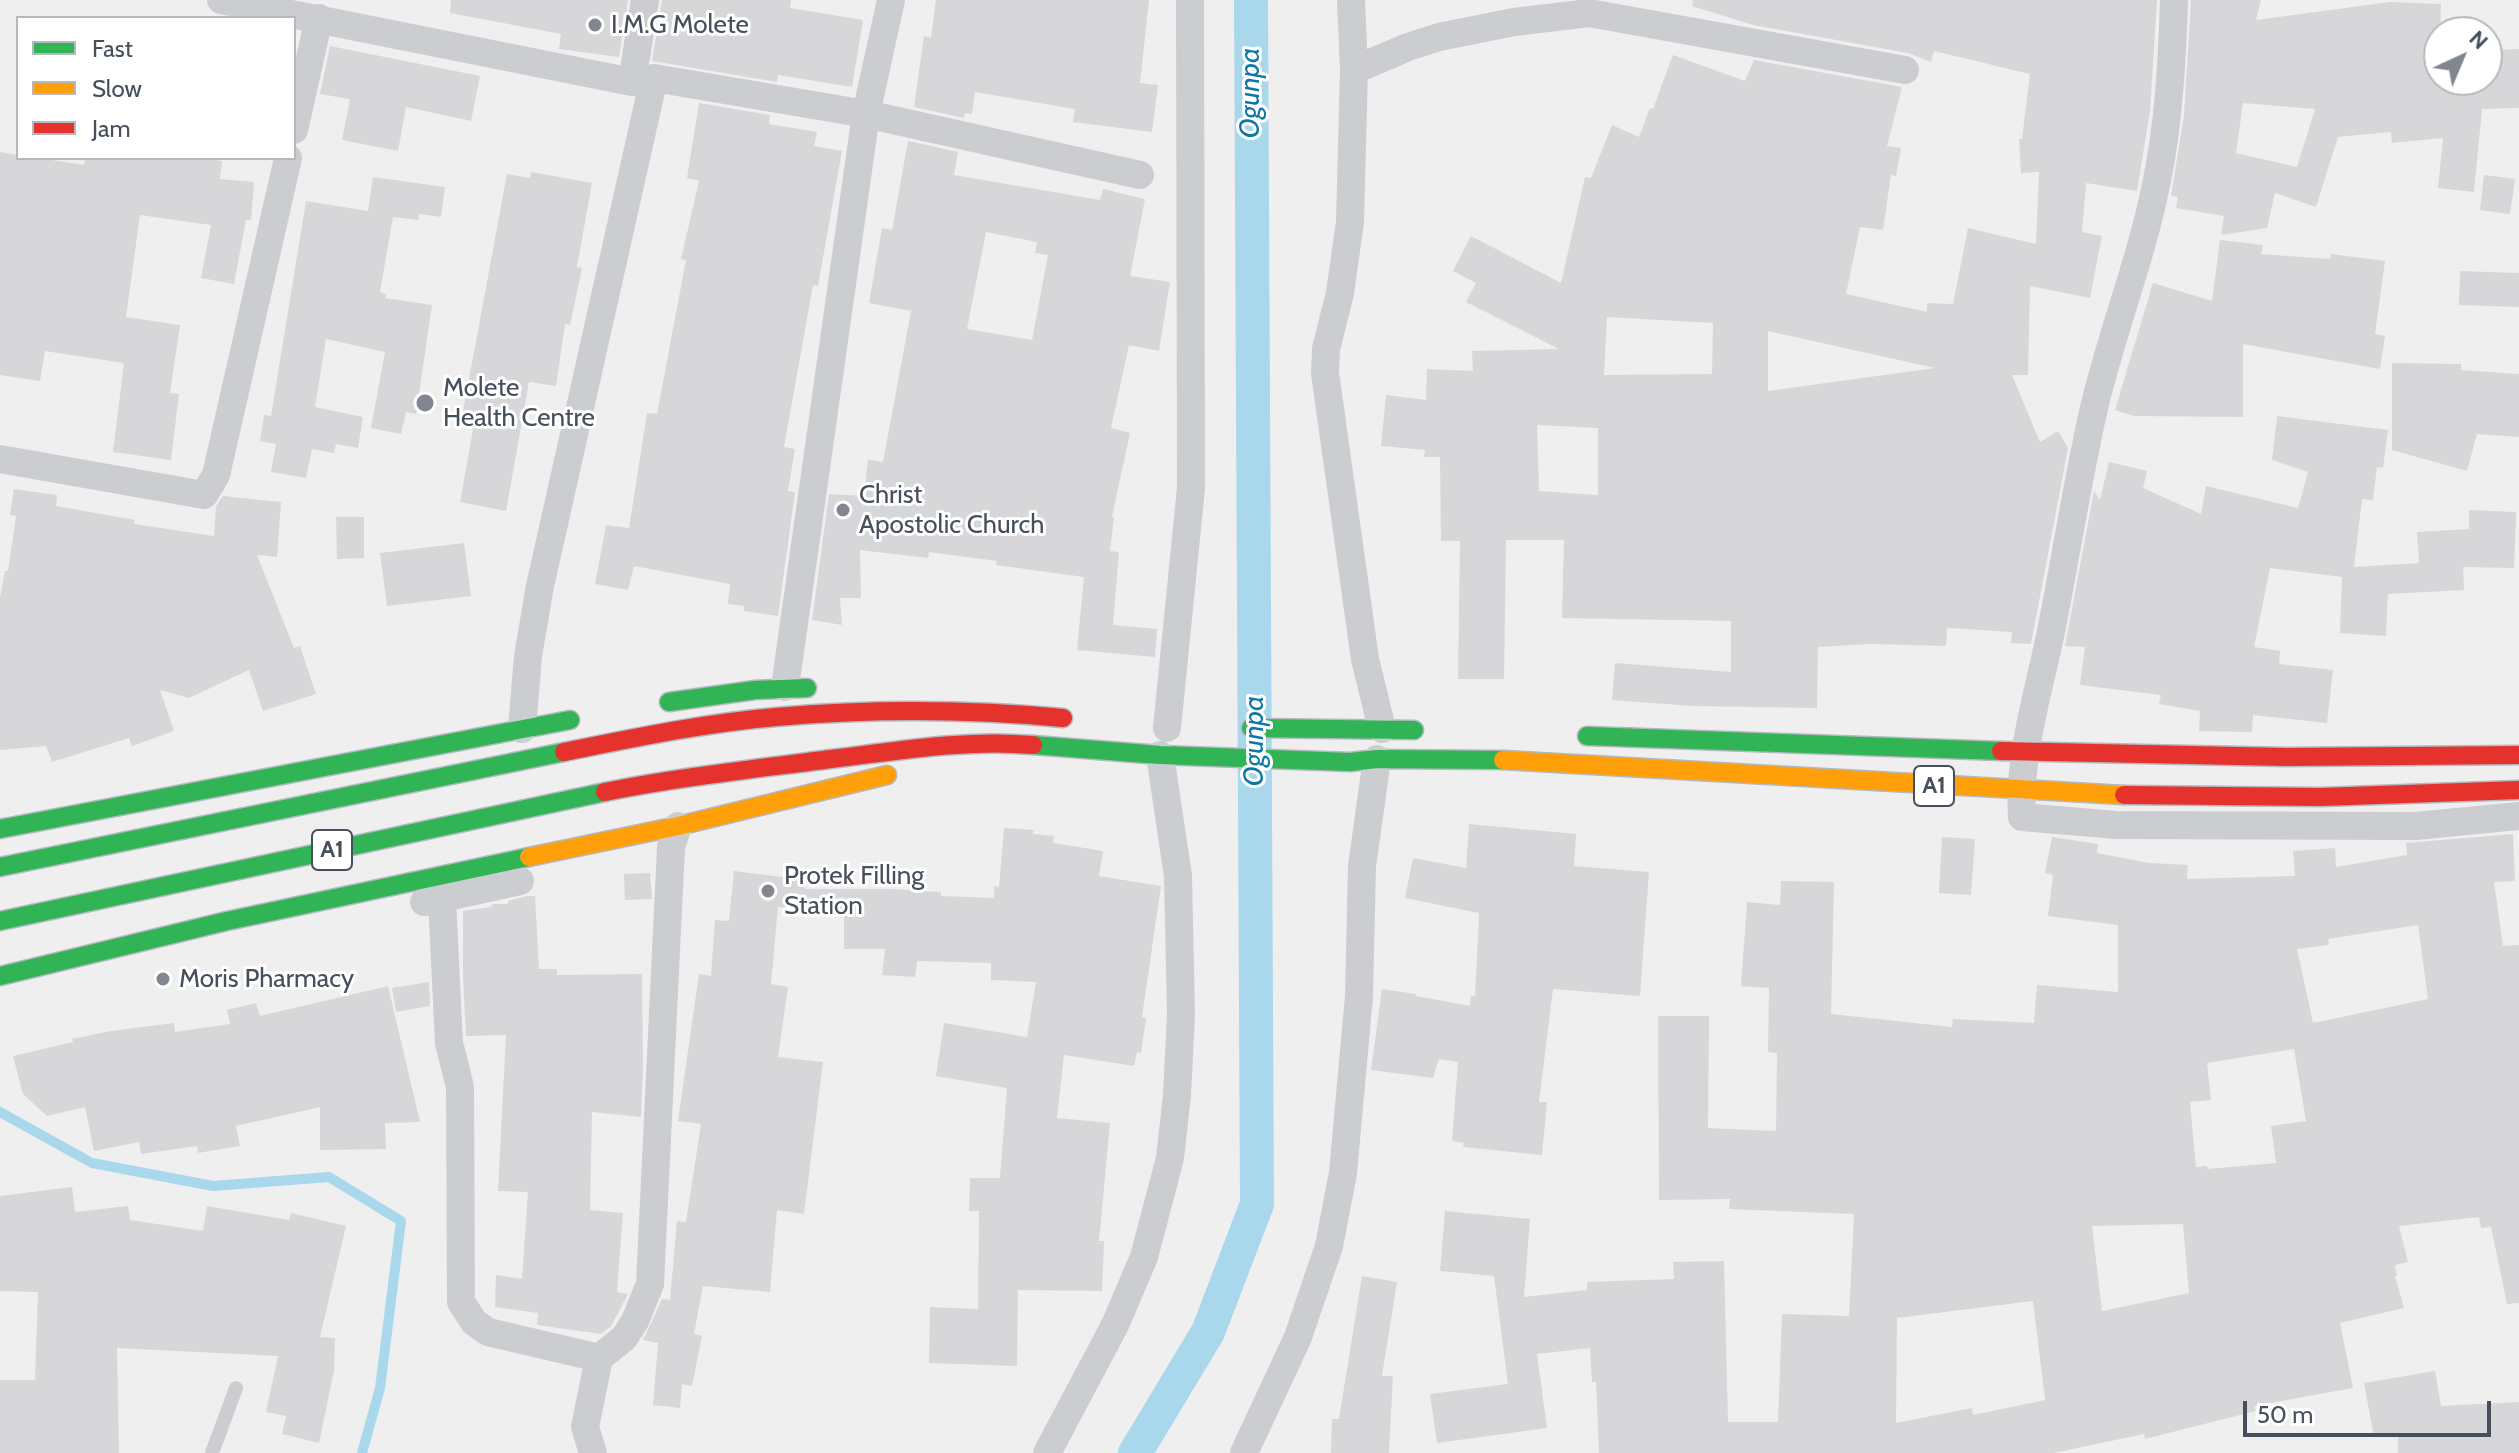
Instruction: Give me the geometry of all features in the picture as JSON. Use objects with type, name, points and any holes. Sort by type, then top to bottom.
[{"type":"highway","points":[[653,704],[785,687],[829,689]]},
{"type":"highway","points":[[917,693],[1012,713]]},
{"type":"highway","name":"A1","points":[[0,867],[654,734],[775,717],[943,710],[1074,719]]},
{"type":"highway","points":[[0,829],[595,715]]},
{"type":"highway","points":[[1230,727],[1438,732]]},
{"type":"highway","name":"A1","points":[[1566,735],[2025,752],[2322,759],[2519,755]]},
{"type":"highway","name":"A1","points":[[0,921],[664,780],[946,745],[1010,743],[1160,755],[1363,761],[1502,760],[2126,795],[2321,797],[2519,790]]},
{"type":"highway","points":[[0,976],[218,925],[675,836],[1010,743]]},
{"type":"street","points":[[221,0],[643,80],[866,114],[1140,175]]},
{"type":"street","points":[[522,729],[528,656],[540,586],[643,80],[645,0]]},
{"type":"street","points":[[785,687],[866,114],[891,0]]},
{"type":"street","points":[[1169,727],[1191,488],[1190,0]]},
{"type":"street","points":[[1351,0],[1354,70],[1350,222],[1340,293],[1326,349],[1325,373],[1365,659],[1371,730]]},
{"type":"street","points":[[2174,0],[2171,81],[2157,181],[2095,406],[2025,752],[2022,817],[2116,825],[2416,826],[2519,816]]},
{"type":"street","points":[[1354,70],[1439,37],[1514,22],[1589,13],[1905,70]]},
{"type":"street","points":[[296,121],[319,18]]},
{"type":"street","points":[[0,459],[204,495],[216,475],[288,160]]},
{"type":"street","points":[[1047,1453],[1115,1325],[1144,1257],[1170,1158],[1181,1015],[1178,876],[1160,755]]},
{"type":"street","points":[[1244,1453],[1298,1337],[1329,1246],[1344,1159],[1359,996],[1363,761]]},
{"type":"street","points":[[0,994],[218,925],[442,899],[675,836],[650,1284],[635,1321],[624,1338],[599,1358],[585,1427],[593,1453]]},
{"type":"street","points":[[442,899],[449,1043],[460,1087],[461,1302],[474,1322],[488,1332],[599,1358]]},
{"type":"lane","points":[[212,1453],[236,1388]]},
{"type":"building","points":[[451,0],[628,0],[619,57],[559,49],[561,34],[450,13]]},
{"type":"building","points":[[662,0],[791,0],[790,8],[863,20],[852,87],[778,75],[777,82],[652,61]]},
{"type":"building","points":[[936,0],[1149,0],[1140,83],[1158,85],[1152,132],[1073,122],[1075,109],[975,92],[972,114],[965,113],[964,118],[914,107],[924,36],[931,38]]},
{"type":"building","points":[[1693,0],[2157,0],[2150,111],[2137,191],[2086,183],[2082,232],[2102,236],[2090,298],[2030,286],[2028,375],[2012,375],[2040,442],[2058,431],[2068,448],[2031,644],[2011,643],[2012,632],[1947,628],[1946,646],[1871,644],[1818,647],[1817,708],[1693,706],[1612,700],[1615,663],[1731,672],[1731,621],[1562,618],[1564,540],[1506,540],[1504,679],[1458,679],[1460,541],[1441,541],[1440,457],[1424,457],[1425,450],[1381,446],[1386,395],[1426,400],[1427,369],[1473,371],[1472,351],[1559,349],[1466,302],[1476,283],[1453,271],[1471,236],[1561,283],[1585,177],[1591,178],[1612,125],[1639,137],[1673,55],[1745,81],[1754,60],[1902,87],[1887,146],[1901,148],[1896,176],[1891,175],[1883,230],[1860,227],[1846,294],[1927,312],[1927,303],[1953,304],[1968,228],[2036,244],[2039,172],[2021,173],[2019,139],[2022,139],[2030,74],[1934,51],[1931,62],[1908,53],[1753,25],[1692,6]],"holes":[[[1607,317],[1713,323],[1712,374],[1604,375]],[[1768,331],[1935,368],[1768,391]],[[1537,425],[1598,428],[1598,495],[1539,491]]]},
{"type":"building","points":[[2191,0],[2261,0],[2256,20],[2390,2],[2441,4],[2441,16],[2423,16],[2423,96],[2503,96],[2503,50],[2519,49],[2519,108],[2482,109],[2474,192],[2438,188],[2443,138],[2392,143],[2391,132],[2338,137],[2316,207],[2275,193],[2267,228],[2221,235],[2224,216],[2176,208],[2178,197],[2171,196],[2184,115]],"holes":[[[2243,103],[2315,109],[2297,167],[2236,153]]]},
{"type":"building","points":[[330,46],[480,76],[471,121],[406,107],[398,151],[342,140],[350,99],[320,94]]},
{"type":"building","points":[[699,103],[770,115],[769,124],[817,132],[814,146],[842,151],[818,286],[813,285],[784,447],[795,449],[788,491],[795,492],[778,616],[744,611],[744,606],[728,604],[730,584],[634,566],[628,590],[595,584],[606,525],[629,528],[647,413],[657,414],[686,260],[681,259],[699,181],[687,178]]},
{"type":"building","points":[[908,141],[958,152],[954,175],[1100,200],[1103,189],[1145,199],[1130,276],[1170,282],[1159,351],[1129,345],[1111,428],[1130,433],[1112,517],[1110,551],[1119,552],[1113,625],[1157,629],[1155,657],[1077,650],[1084,577],[929,552],[928,558],[860,550],[861,598],[840,598],[842,625],[812,620],[829,494],[864,496],[868,460],[883,462],[911,311],[869,303],[882,228],[892,230]],"holes":[[[986,232],[1037,242],[1035,253],[1048,255],[1032,340],[967,329]]]},
{"type":"building","points":[[0,152],[16,155],[16,160],[52,160],[84,165],[85,160],[216,160],[222,161],[220,179],[254,182],[251,220],[246,220],[234,284],[201,278],[211,225],[140,215],[126,317],[180,325],[170,393],[179,394],[171,460],[113,452],[124,363],[45,351],[40,381],[0,375]]},
{"type":"building","points":[[531,172],[592,183],[577,267],[582,268],[570,325],[565,324],[556,386],[529,382],[506,511],[460,502],[474,424],[461,422],[507,174],[530,178]]},
{"type":"building","points":[[2484,175],[2515,179],[2510,214],[2480,210]]},
{"type":"building","points":[[373,177],[445,187],[441,217],[419,214],[418,220],[393,217],[380,292],[386,294],[385,298],[432,305],[416,414],[406,412],[401,434],[371,428],[385,352],[326,339],[315,407],[363,417],[358,448],[336,444],[334,453],[312,449],[306,478],[271,472],[276,444],[260,441],[264,415],[271,416],[306,201],[368,211]]},
{"type":"building","points":[[2220,240],[2263,245],[2261,254],[2330,259],[2331,254],[2385,261],[2375,334],[2385,336],[2380,369],[2243,344],[2243,417],[2134,416],[2115,410],[2153,283],[2212,301]]},
{"type":"building","points":[[2460,271],[2519,273],[2519,307],[2459,305]]},
{"type":"building","points":[[2392,363],[2461,364],[2461,370],[2519,374],[2519,437],[2477,434],[2467,471],[2392,450]]},
{"type":"building","points":[[2277,416],[2388,430],[2383,468],[2377,467],[2373,500],[2362,499],[2354,567],[2419,563],[2417,532],[2469,529],[2469,510],[2516,512],[2514,568],[2463,567],[2464,590],[2388,594],[2386,636],[2340,633],[2342,577],[2270,568],[2254,647],[2280,651],[2279,664],[2333,670],[2327,723],[2253,715],[2252,732],[2199,731],[2200,711],[2159,704],[2161,695],[2080,685],[2085,647],[2065,646],[2094,491],[2100,500],[2109,462],[2147,471],[2143,488],[2201,514],[2206,486],[2298,508],[2308,472],[2272,460]]},
{"type":"building","points":[[14,489],[57,495],[56,506],[135,520],[134,524],[214,536],[216,506],[223,496],[281,502],[277,557],[257,555],[294,648],[300,646],[316,694],[263,711],[249,670],[189,698],[160,690],[174,731],[132,746],[129,738],[52,762],[46,746],[0,750],[0,598],[5,571],[8,571],[16,516],[10,515]]},
{"type":"building","points":[[336,517],[364,517],[364,558],[337,559]]},
{"type":"building","points":[[464,543],[471,596],[387,606],[380,553]]},
{"type":"building","points":[[1469,824],[1576,834],[1574,866],[1649,872],[1640,996],[1553,989],[1539,1102],[1547,1102],[1542,1155],[1463,1147],[1464,1143],[1452,1141],[1458,1062],[1439,1059],[1433,1078],[1371,1070],[1382,989],[1470,1006],[1471,996],[1475,996],[1479,913],[1405,898],[1413,858],[1466,868]]},
{"type":"building","points":[[1004,828],[1034,830],[1033,834],[1054,836],[1053,843],[1103,851],[1099,876],[1161,886],[1142,1017],[1146,1018],[1141,1053],[1137,1052],[1134,1066],[1064,1055],[1057,1118],[1110,1123],[1099,1241],[1104,1241],[1102,1291],[1018,1290],[1017,1366],[929,1363],[930,1307],[978,1309],[979,1211],[969,1211],[970,1178],[1000,1178],[1007,1088],[936,1076],[944,1023],[1027,1037],[1036,982],[991,980],[991,963],[917,961],[915,977],[882,975],[885,949],[844,949],[844,914],[778,907],[771,984],[788,987],[778,1057],[823,1062],[804,1214],[777,1210],[770,1292],[703,1286],[694,1334],[702,1336],[692,1386],[682,1384],[680,1408],[653,1405],[658,1343],[643,1340],[662,1299],[670,1300],[677,1221],[686,1222],[701,1124],[678,1121],[699,974],[711,976],[715,920],[729,921],[734,871],[806,880],[805,889],[891,889],[941,892],[941,896],[994,898],[994,886],[999,887]]},
{"type":"building","points":[[2513,834],[2515,881],[2494,882],[2503,946],[2519,945],[2519,1303],[2507,1304],[2491,1227],[2481,1228],[2479,1217],[2399,1226],[2408,1262],[2395,1265],[2395,1276],[2404,1308],[2340,1323],[2353,1388],[2254,1406],[2256,1411],[2145,1439],[2144,1434],[2054,1453],[1599,1453],[1596,1382],[1592,1382],[1590,1348],[1537,1354],[1547,1428],[1437,1443],[1430,1394],[1508,1384],[1494,1276],[1440,1271],[1445,1211],[1530,1219],[1524,1297],[1587,1290],[1587,1282],[1674,1279],[1673,1262],[1724,1261],[1728,1422],[1778,1422],[1782,1314],[1849,1316],[1854,1214],[1729,1209],[1730,1199],[1659,1200],[1658,1016],[1709,1016],[1708,1128],[1776,1131],[1777,1053],[1768,1052],[1769,988],[1741,986],[1747,902],[1780,905],[1781,881],[1834,882],[1831,1014],[1952,1027],[1953,1019],[2034,1023],[2037,985],[2118,992],[2118,925],[2048,916],[2053,875],[2045,873],[2052,837],[2098,844],[2097,853],[2149,863],[2188,865],[2187,879],[2295,876],[2293,851],[2335,848],[2336,867],[2407,855],[2406,843]],"holes":[[[2418,925],[2428,999],[2313,1023],[2297,949],[2329,945],[2328,939]],[[2294,1049],[2306,1121],[2271,1126],[2276,1163],[2207,1169],[2207,1166],[2196,1167],[2190,1102],[2211,1100],[2207,1063]],[[2183,1224],[2189,1293],[2102,1311],[2092,1226]],[[2033,1301],[2045,1400],[1973,1415],[1972,1408],[1896,1423],[1897,1318]]]},
{"type":"building","points":[[1942,837],[1975,839],[1971,895],[1939,893]]},
{"type":"building","points":[[650,873],[652,899],[625,900],[624,874]]},
{"type":"building","points":[[535,896],[539,969],[557,969],[557,975],[642,974],[641,1117],[592,1112],[590,1210],[623,1213],[617,1292],[628,1294],[611,1326],[601,1334],[537,1325],[538,1313],[495,1307],[496,1275],[522,1279],[528,1192],[498,1191],[506,1035],[466,1036],[463,911],[508,904],[508,901]]},
{"type":"building","points":[[429,982],[430,1006],[396,1012],[392,988]]},
{"type":"building","points":[[388,986],[420,1122],[385,1123],[386,1149],[320,1150],[320,1107],[236,1126],[240,1146],[198,1153],[197,1146],[141,1154],[139,1142],[94,1151],[85,1107],[47,1116],[23,1094],[13,1056],[111,1031],[174,1023],[175,1032],[230,1024],[227,1010],[256,1003],[260,1016]]},
{"type":"building","points":[[72,1187],[75,1212],[128,1206],[130,1220],[203,1231],[207,1206],[289,1220],[291,1213],[346,1226],[320,1337],[335,1338],[334,1371],[319,1443],[282,1434],[286,1416],[266,1412],[278,1356],[117,1348],[119,1453],[0,1453],[0,1380],[35,1380],[38,1292],[0,1291],[0,1196]]},
{"type":"building","points":[[1362,1276],[1397,1282],[1382,1376],[1393,1376],[1389,1453],[1331,1453],[1332,1419],[1339,1419]]},
{"type":"building","points":[[2435,1371],[2441,1406],[2519,1402],[2519,1453],[2398,1453],[2398,1433],[2374,1437],[2364,1383]]},
{"type":"waterway","name":"Ogunpa","points":[[1135,1453],[1208,1332],[1257,1204],[1251,0]]},
{"type":"waterway","points":[[0,1112],[92,1163],[213,1186],[329,1177],[401,1221],[380,1388],[362,1453]]},
{"type":"traffic: fast","points":[[669,702],[755,690],[807,688]]},
{"type":"traffic: fast","points":[[0,829],[570,720]]},
{"type":"traffic: fast","points":[[1251,728],[1414,730]]},
{"type":"traffic: fast","points":[[1587,736],[2001,751]]},
{"type":"traffic: fast","points":[[1033,745],[1160,755],[1350,762],[1377,759],[1503,760]]},
{"type":"traffic: fast","points":[[0,867],[564,752]]},
{"type":"traffic: fast","points":[[0,921],[605,792]]},
{"type":"traffic: fast","points":[[0,976],[227,921],[529,857]]},
{"type":"traffic: slow","points":[[1503,760],[2124,795]]},
{"type":"traffic: slow","points":[[529,857],[678,826],[887,775]]},
{"type":"traffic: jam","points":[[564,752],[696,727],[812,714],[955,712],[1063,718]]},
{"type":"traffic: jam","points":[[605,792],[906,749],[982,744],[1033,745]]},
{"type":"traffic: jam","points":[[2001,751],[2286,757],[2519,755]]},
{"type":"traffic: jam","points":[[2124,795],[2321,797],[2519,790]]},
{"type":"place","name":"I.M.G Molete","points":[[595,25]]},
{"type":"place","name":"Molete Health Centre","points":[[425,403]]},
{"type":"place","name":"Christ Apostolic Church","points":[[843,510]]},
{"type":"place","name":"Protek Filling Station","points":[[768,891]]},
{"type":"place","name":"Moris Pharmacy","points":[[163,979]]}]
